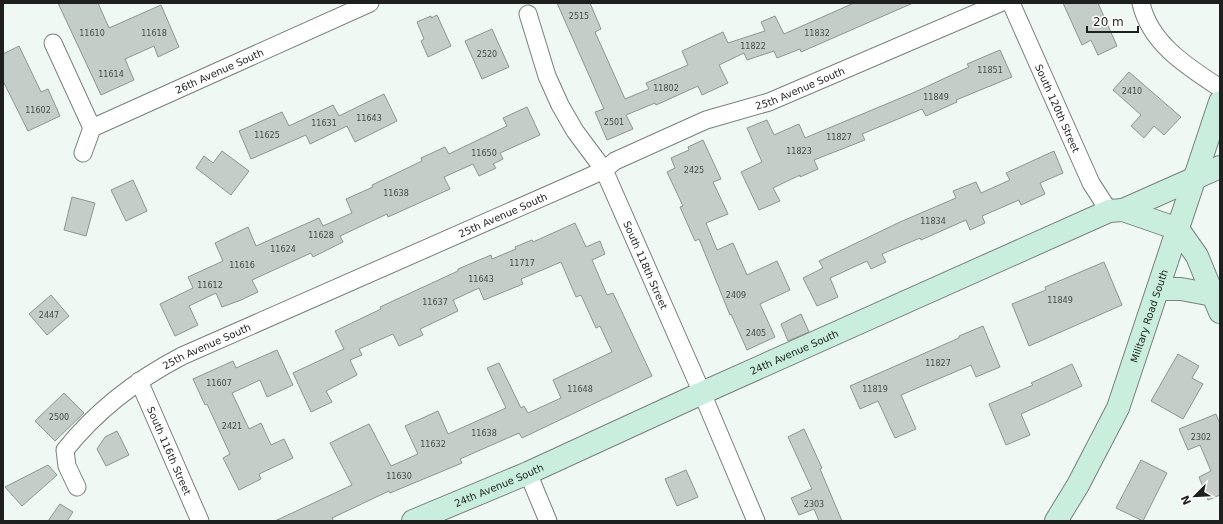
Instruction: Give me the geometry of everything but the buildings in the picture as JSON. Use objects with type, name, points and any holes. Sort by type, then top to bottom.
[{"type":"street","name":"26th Avenue South","points":[[92,128],[370,3]]},
{"type":"street","name":"25th Avenue South","points":[[77,487],[67,466],[65,450],[82,429],[108,404],[154,371],[182,356],[604,170],[615,161],[706,120],[769,102],[1000,3]]},
{"type":"street","name":"South 120th Street","points":[[1011,3],[1091,183],[1116,211]]},
{"type":"street","points":[[1141,3],[1157,37],[1175,58],[1220,88]]},
{"type":"street","name":"South 118th Street","points":[[528,14],[547,76],[560,105],[575,130],[604,170],[702,393],[756,521]]},
{"type":"street","points":[[53,43],[92,128],[83,153]]},
{"type":"street","name":"Military Road South","points":[[1056,521],[1078,485],[1118,408],[1195,178],[1215,132],[1220,102]]},
{"type":"street","points":[[1195,178],[1220,167]]},
{"type":"street","name":"24th Avenue South","points":[[413,521],[528,473],[702,393],[1116,211],[1195,178]]},
{"type":"street","points":[[1116,211],[1178,229],[1197,256],[1216,304]]},
{"type":"street","points":[[1158,289],[1181,289],[1216,304]]},
{"type":"street","name":"South 116th Street","points":[[139,381],[200,521]]},
{"type":"street","points":[[528,473],[548,521]]}]
